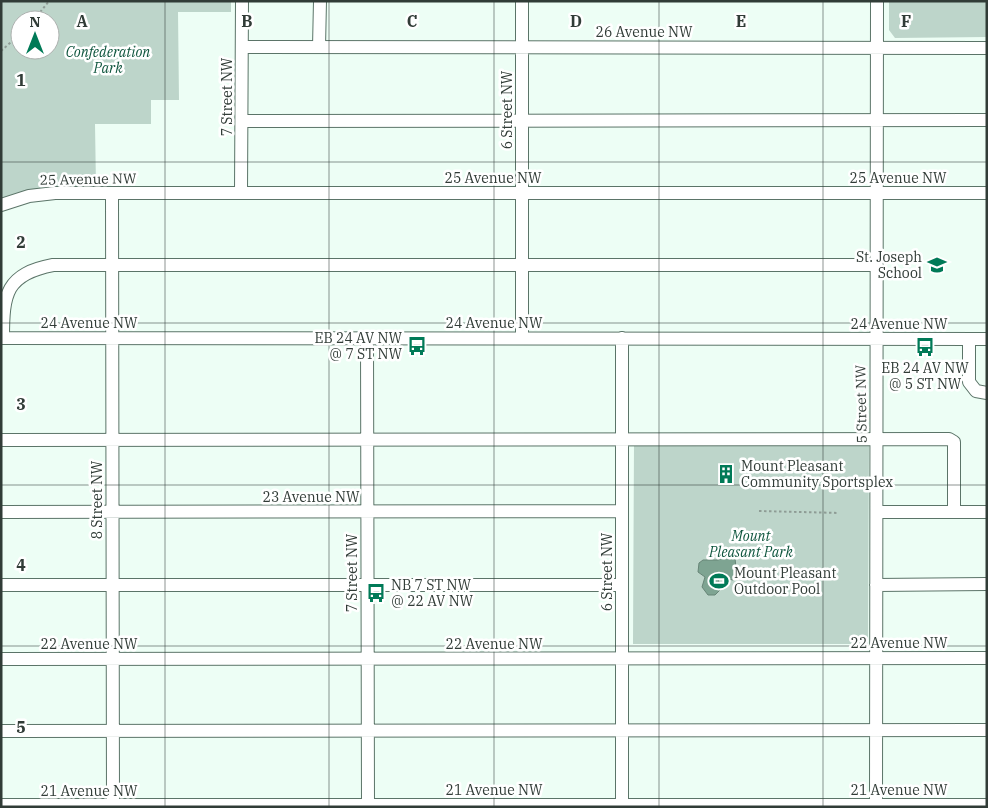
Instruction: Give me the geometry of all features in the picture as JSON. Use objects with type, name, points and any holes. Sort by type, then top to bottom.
[{"type":"street","name":"7 Street NW","points":[[241,192],[242,1]]},
{"type":"street","points":[[319,47],[320,1]]},
{"type":"street","name":"6 Street NW","points":[[522,1],[522,338]]},
{"type":"street","name":"5 Street NW","points":[[876,806],[875,658],[877,512],[875,338],[877,1]]},
{"type":"street","name":"26 Avenue NW","points":[[242,47],[987,48]]},
{"type":"street","points":[[242,121],[987,120]]},
{"type":"street","name":"25 Avenue NW","points":[[1,205],[42,194],[112,193],[987,193]]},
{"type":"street","name":"8 Street NW","points":[[112,193],[113,806]]},
{"type":"street","points":[[2,338],[5,298],[21,275],[53,265],[876,265]]},
{"type":"street","name":"24 Avenue NW","points":[[2,338],[987,339]]},
{"type":"street","name":"7 Street NW","points":[[367,338],[368,806]]},
{"type":"street","name":"6 Street NW","points":[[622,338],[622,806]]},
{"type":"street","points":[[969,339],[969,382],[976,391],[987,393]]},
{"type":"street","points":[[1,440],[952,440],[954,442],[954,512]]},
{"type":"street","name":"23 Avenue NW","points":[[1,512],[622,511]]},
{"type":"street","points":[[877,512],[987,512]]},
{"type":"street","points":[[876,585],[987,584]]},
{"type":"street","points":[[1,585],[622,585]]},
{"type":"street","name":"22 Avenue NW","points":[[1,659],[987,658]]},
{"type":"street","points":[[1,731],[987,730]]},
{"type":"street","name":"21 Avenue NW","points":[[1,805],[987,805]]},
{"type":"path","points":[[759,511],[839,513]]},
{"type":"green space","name":"Confederation Park","points":[[1,1],[231,1],[231,12],[178,12],[179,100],[151,100],[151,124],[95,124],[96,187],[36,189],[1,199]]},
{"type":"green space","points":[[889,1],[987,1],[987,37],[895,38],[889,30]]},
{"type":"green space","name":"Mount Pleasant Park","points":[[634,444],[869,445],[868,644],[633,644]]},
{"type":"shaded area","points":[[731,554],[735,558],[737,578],[733,580],[718,577],[720,590],[715,595],[708,595],[702,587],[705,577],[698,572],[699,563],[703,560],[718,560]]},
{"type":"place","name":"St. Joseph School","points":[[937,265]]},
{"type":"place","name":"EB 24 AV NW @ 7 ST NW","points":[[417,346]]},
{"type":"place","name":"EB 24 AV NW @ 5 ST NW","points":[[925,347]]},
{"type":"place","name":"Mount Pleasant Community Sportsplex","points":[[726,474]]},
{"type":"place","name":"Mount Pleasant Outdoor Pool","points":[[719,581]]},
{"type":"place","name":"NB 7 ST NW @ 22 AV NW","points":[[376,593]]}]
